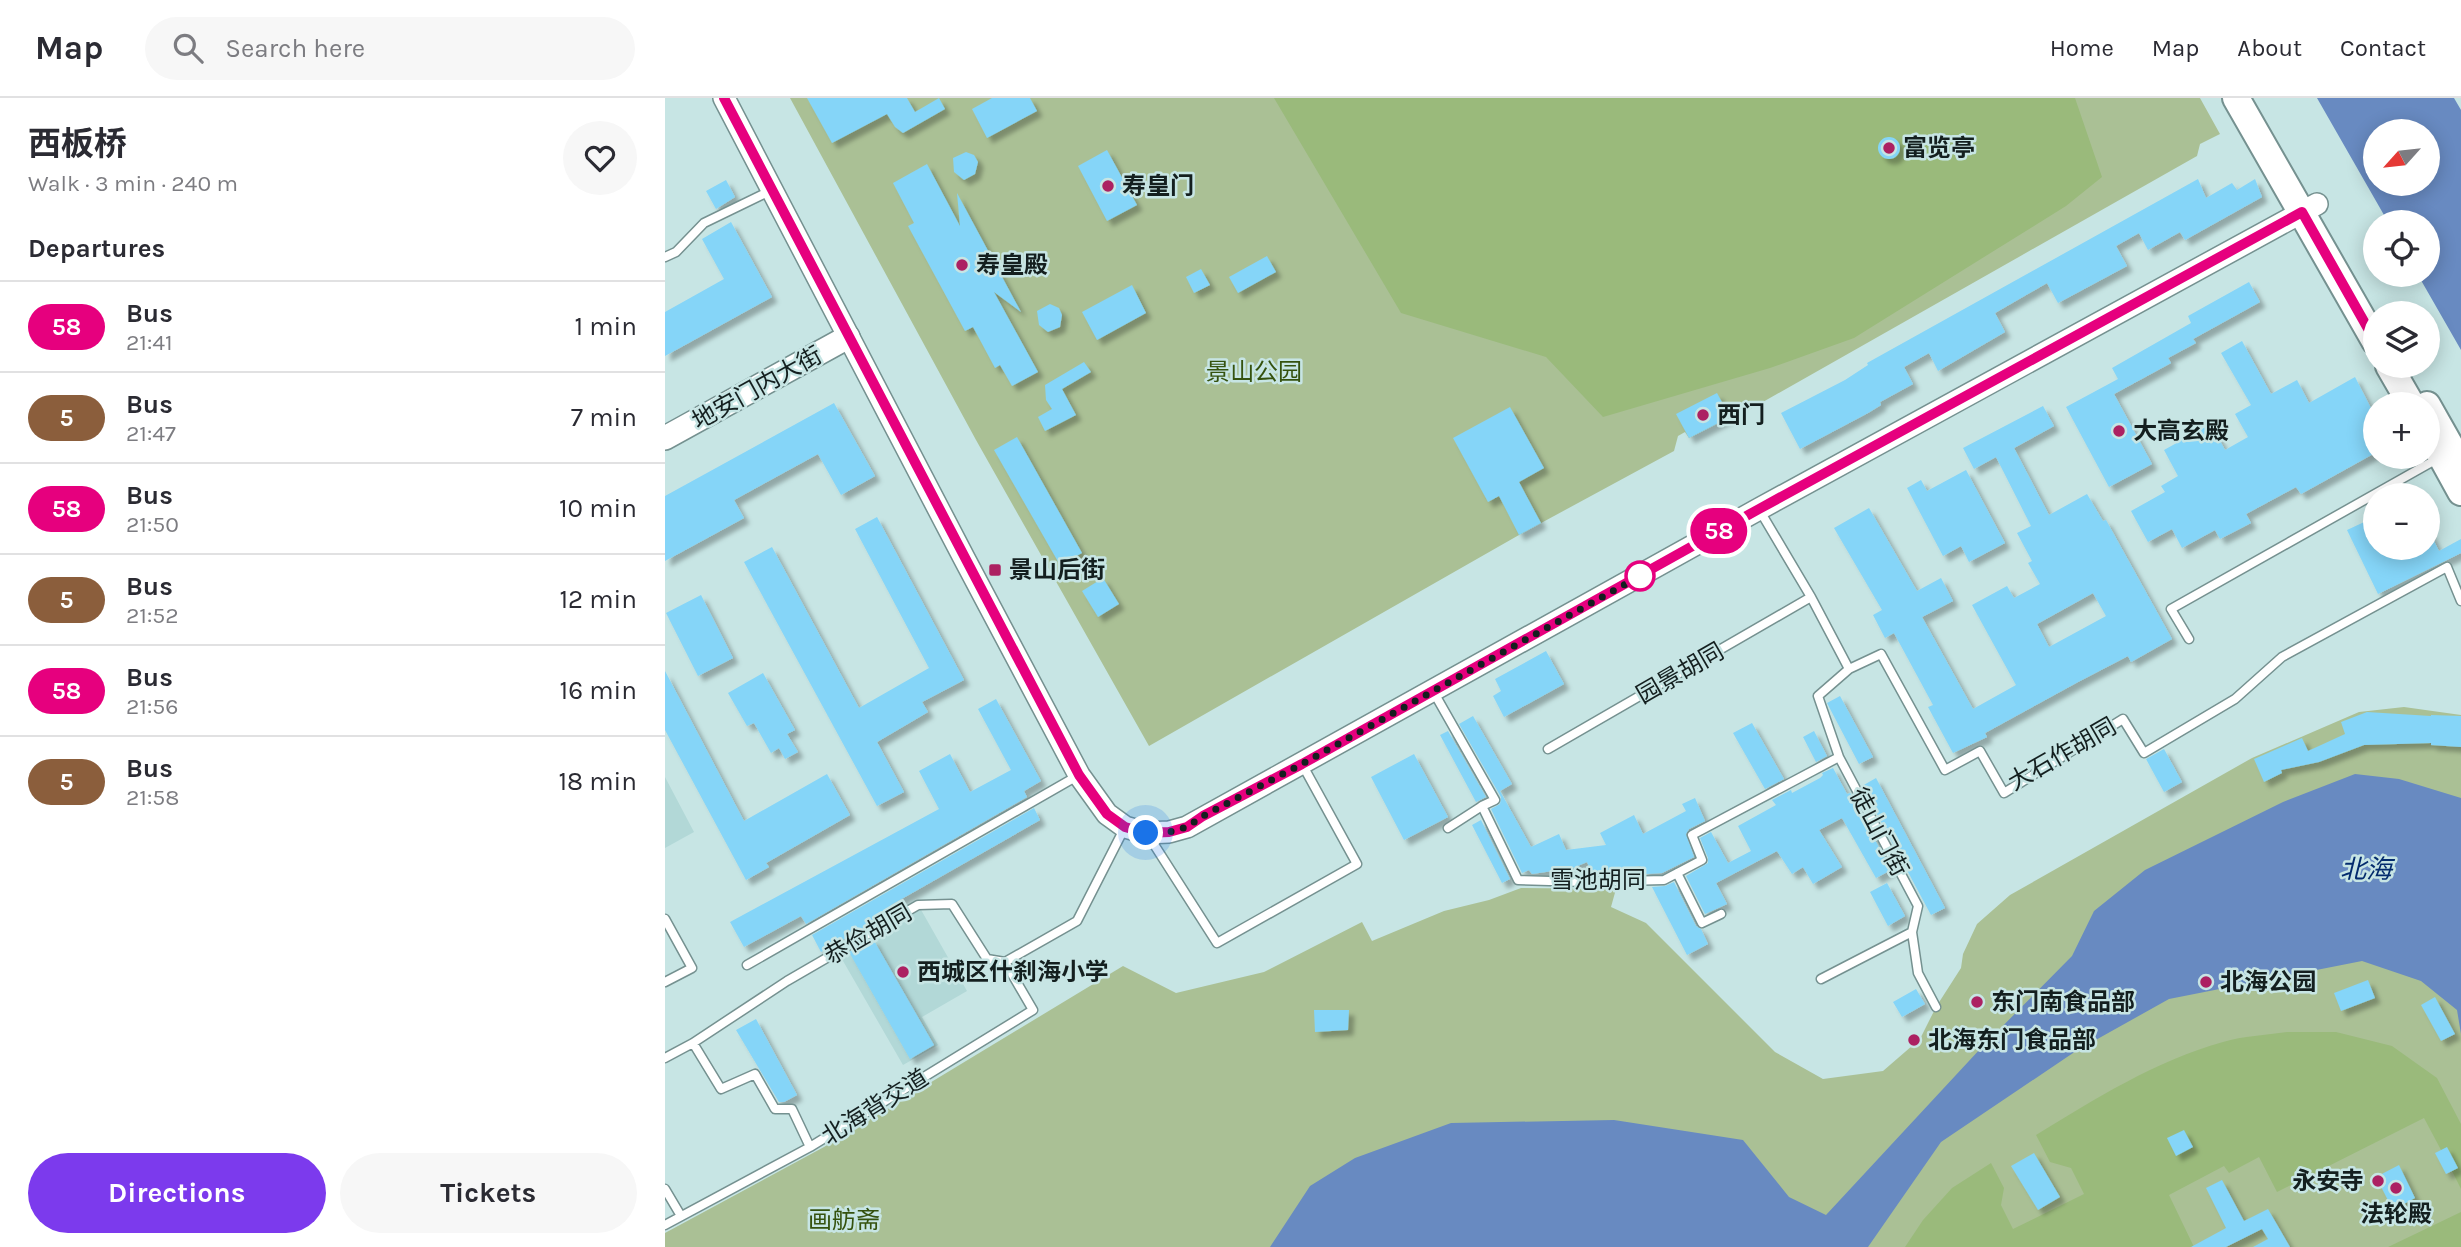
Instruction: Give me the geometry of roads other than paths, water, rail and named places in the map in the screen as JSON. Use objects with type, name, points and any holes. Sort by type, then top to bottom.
[{"type":"main road","points":[[2236,98],[2369,301]]},
{"type":"main road","points":[[2256,98],[2363,317]]},
{"type":"main road","name":"地安门内大街","points":[[665,438],[848,337]]},
{"type":"main road","points":[[2440,433],[2451,457],[2461,492]]},
{"type":"street","points":[[724,98],[1079,775],[1107,814],[1125,827],[1146,833],[1169,832],[1187,827],[1759,509],[2309,208]]},
{"type":"lane","points":[[665,257],[676,252],[704,223],[772,190]]},
{"type":"lane","points":[[2189,639],[2171,609],[2451,457]]},
{"type":"lane","points":[[1759,509],[1811,597],[1849,669]]},
{"type":"lane","name":"大石作胡同","points":[[1849,669],[1881,654],[1945,770],[1980,751],[2004,793],[2123,719],[2144,753],[2235,699],[2282,657],[2447,567],[2461,601]]},
{"type":"lane","name":"园景胡同","points":[[1548,749],[1811,597]]},
{"type":"lane","name":"徒山门街","points":[[1849,669],[1818,696],[1839,757],[1918,905],[1912,932],[1918,973],[1936,1007]]},
{"type":"lane","points":[[1433,691],[1495,800],[1448,828]]},
{"type":"lane","name":"雪池胡同","points":[[1482,806],[1518,880],[1664,880],[1702,860],[1692,835],[1839,757]]},
{"type":"lane","points":[[1146,833],[1217,943],[1357,864],[1302,764]]},
{"type":"lane","points":[[747,965],[1079,775]]},
{"type":"lane","points":[[1005,962],[1077,920],[1125,827]]},
{"type":"lane","points":[[1677,873],[1702,923],[1721,914]]},
{"type":"lane","name":"恭俭胡同","points":[[665,1058],[693,1043],[787,981],[918,905],[951,904],[987,959],[1005,962]]},
{"type":"lane","points":[[665,919],[692,968],[665,982]]},
{"type":"lane","points":[[1821,979],[1912,932]]},
{"type":"lane","name":"北海背交道","points":[[665,1225],[810,1147],[1033,1010],[1005,962]]},
{"type":"lane","points":[[693,1043],[721,1089],[755,1074],[775,1110],[792,1109],[810,1147]]},
{"type":"lane","points":[[665,1189],[681,1216]]},
{"type":"water","points":[[2317,98],[2454,98],[2461,110],[2461,350],[2440,313],[2440,301],[2433,301],[2425,287],[2440,287],[2440,210],[2381,210],[2373,196],[2440,196],[2440,119],[2363,119],[2363,178]]},
{"type":"water","name":"北海","points":[[2355,774],[2399,779],[2461,798],[2461,1034],[2457,1010],[2421,981],[2362,961],[2169,999],[2076,1051],[1941,1142],[1868,1247],[1270,1247],[1310,1186],[1355,1158],[1451,1123],[1614,1120],[1743,1140],[1789,1197],[1826,1215],[1981,1048],[2072,956],[2094,911],[2145,870],[2283,802]]},
{"type":"place","name":"富览亭","points":[[1889,148]]},
{"type":"place","name":"寿皇门","points":[[1108,186]]},
{"type":"place","name":"寿皇殿","points":[[962,265]]},
{"type":"place","name":"西门","points":[[1703,415]]},
{"type":"place","name":"大高玄殿","points":[[2119,431]]},
{"type":"place","name":"景山后街","points":[[995,570]]},
{"type":"place","name":"西城区什刹海小学","points":[[903,972]]},
{"type":"place","name":"北海公园","points":[[2206,982]]},
{"type":"place","name":"东门南食品部","points":[[1977,1002]]},
{"type":"place","name":"北海东门食品部","points":[[1914,1040]]},
{"type":"place","name":"永安寺","points":[[2378,1181]]},
{"type":"place","name":"法轮殿","points":[[2396,1188]]},
{"type":"park label","name":"景山公园","points":[[1254,372]]},
{"type":"park label","name":"画舫斋","points":[[844,1220]]}]
